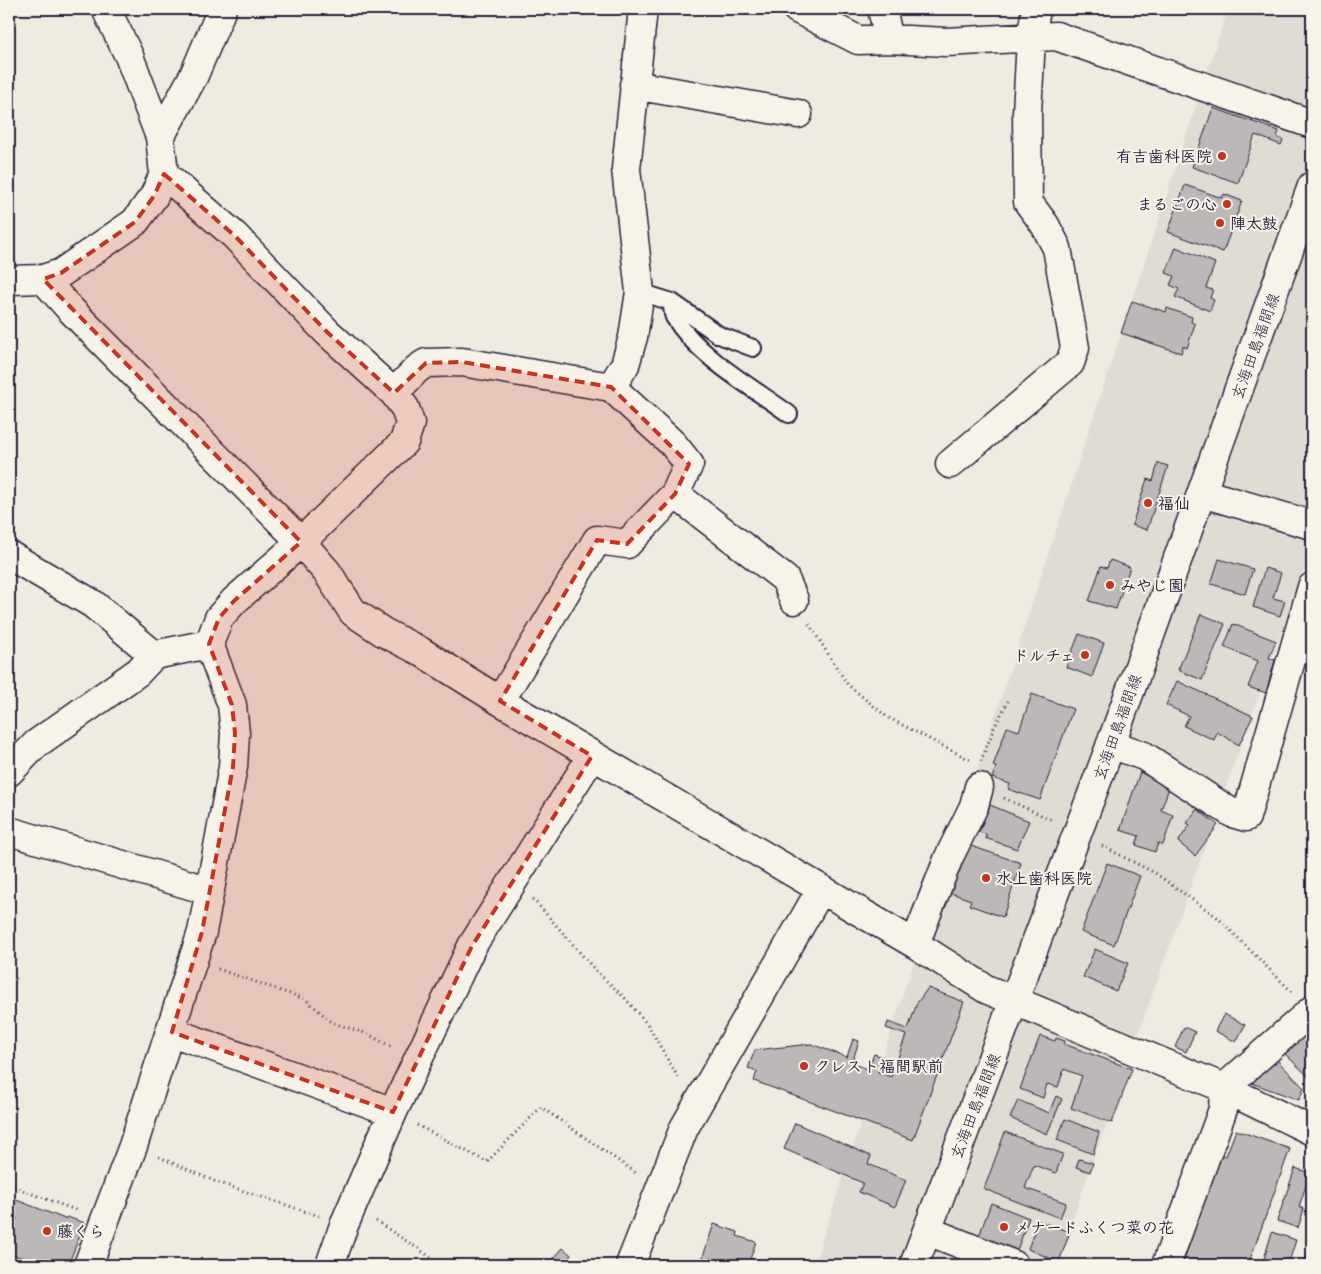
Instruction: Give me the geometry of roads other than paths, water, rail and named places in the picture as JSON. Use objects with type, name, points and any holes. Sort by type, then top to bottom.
[{"type":"street","points":[[9,280],[44,279],[61,273],[135,222],[154,196],[164,174],[160,137],[129,56],[106,9]]},
{"type":"street","points":[[160,137],[194,75],[222,9]]},
{"type":"street","points":[[611,387],[625,365],[633,337],[640,292],[626,169],[644,9]]},
{"type":"street","points":[[797,9],[858,40],[889,39],[946,42],[1031,39],[1056,36],[1312,124]]},
{"type":"street","points":[[882,9],[889,39]]},
{"type":"street","points":[[950,464],[1070,363],[1075,348],[1057,248],[1045,225],[1028,202],[1027,113],[1031,39],[1036,9]]},
{"type":"street","points":[[634,85],[798,114]]},
{"type":"street","points":[[88,1265],[133,1146],[172,1032],[202,932],[210,891],[233,767],[235,732],[232,705],[209,644],[219,618],[234,601],[300,542],[404,442],[410,423],[406,408],[394,393],[327,332],[235,236],[164,174]]},
{"type":"street","name":"玄海田島福間線","points":[[914,1265],[1112,744],[1312,186]]},
{"type":"street","points":[[44,279],[70,309],[300,542],[327,572],[353,612],[382,632],[420,650],[500,701],[820,891],[915,944],[986,989],[1224,1088],[1312,1132]]},
{"type":"street","points":[[394,393],[417,369],[426,364],[462,362],[611,387],[673,444],[689,464],[675,494],[628,544],[598,540],[500,701]]},
{"type":"street","points":[[1202,493],[1312,525]]},
{"type":"street","points":[[675,494],[785,579],[794,600]]},
{"type":"street","points":[[9,555],[93,604],[154,655]]},
{"type":"street","points":[[1112,744],[1144,756],[1232,812],[1246,817],[1312,588]]},
{"type":"street","points":[[9,772],[36,744],[138,672],[154,655],[209,644]]},
{"type":"street","points":[[330,1265],[348,1215],[392,1112],[472,946],[592,756]]},
{"type":"street","points":[[915,944],[950,857],[974,806],[980,776]]},
{"type":"street","points":[[9,830],[210,891]]},
{"type":"street","points":[[630,1265],[684,1128],[695,1106],[742,1030],[820,891]]},
{"type":"street","points":[[1166,1265],[1223,1109],[1224,1088],[1311,1010]]},
{"type":"street","points":[[172,1032],[392,1112]]},
{"type":"street","points":[[928,1230],[1014,1265]]},
{"type":"lane","points":[[640,292],[672,302],[719,335],[753,348]]},
{"type":"lane","points":[[672,302],[673,316],[699,346],[728,370],[790,414]]},
{"type":"place","name":"有吉歯科医院","points":[[1222,156]]},
{"type":"place","name":"まるごの心","points":[[1227,204]]},
{"type":"place","name":"陣太鼓","points":[[1220,223]]},
{"type":"place","name":"福仙","points":[[1148,503]]},
{"type":"place","name":"みやじ園","points":[[1110,585]]},
{"type":"place","name":"ドルチェ","points":[[1085,655]]},
{"type":"place","name":"水上歯科医院","points":[[986,878]]},
{"type":"place","name":"クレスト福間駅前","points":[[804,1066]]},
{"type":"place","name":"メナードふくつ菜の花","points":[[1004,1227]]},
{"type":"place","name":"藤くら","points":[[47,1231]]}]
